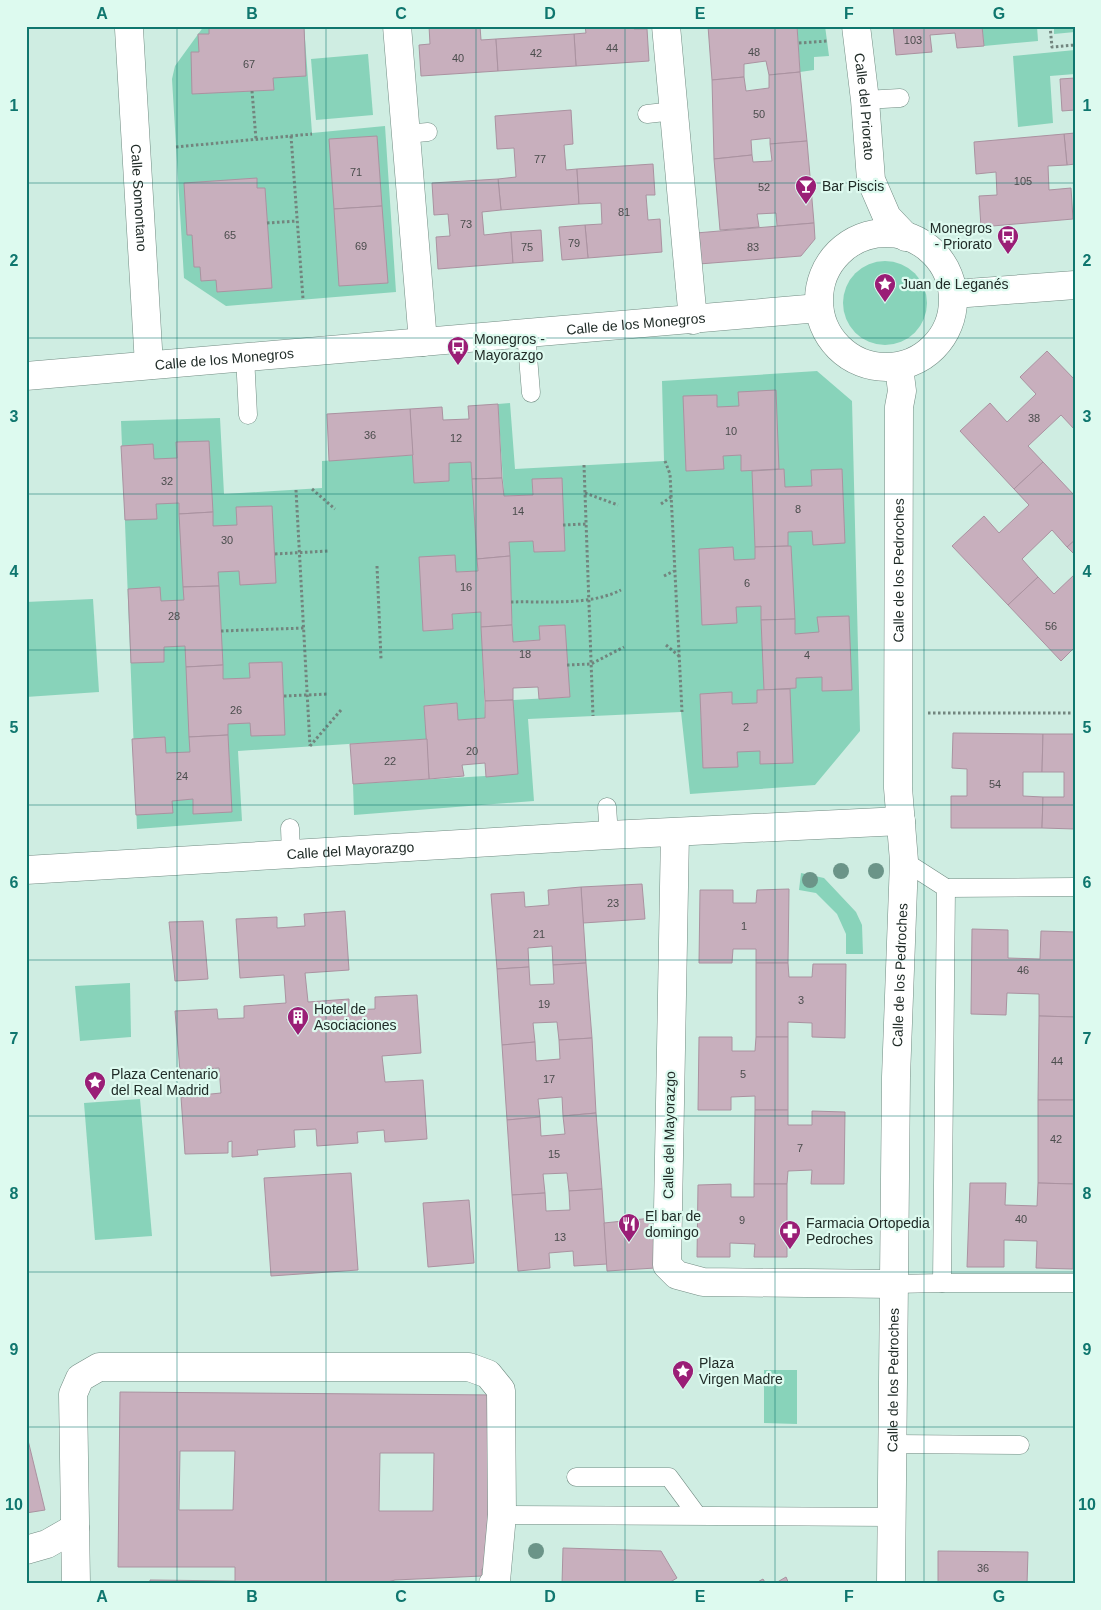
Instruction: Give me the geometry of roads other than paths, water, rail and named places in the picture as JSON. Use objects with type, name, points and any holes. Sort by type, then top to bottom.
[{"type":"street","points":[[397,26],[417,133],[423,342]]},
{"type":"street","points":[[666,26],[693,320]]},
{"type":"street","name":"Calle del Priorato","points":[[856,26],[865,100],[871,180],[887,217],[906,236]]},
{"type":"street","name":"Calle Somontano","points":[[127,27],[149,365]]},
{"type":"street","points":[[892,232],[915,238],[934,252],[948,271],[954,294],[952,319],[940,341],[922,358],[899,367],[868,365],[853,359],[830,338],[819,308],[822,278],[838,253],[862,237],[892,232]]},
{"type":"street","points":[[954,294],[1075,284]]},
{"type":"street","name":"Calle de los Monegros","points":[[26,376],[819,308]]},
{"type":"street","name":"Calle de los Pedroches","points":[[891,1584],[896,1077],[904,861],[898,788],[900,407],[902,391],[899,367]]},
{"type":"street","name":"Calle del Mayorazgo","points":[[26,870],[291,841],[676,833],[901,820]]},
{"type":"street","name":"Calle del Mayorazgo","points":[[676,833],[667,1265],[674,1280],[894,1284]]},
{"type":"street","points":[[76,1584],[74,1394],[80,1378],[99,1367],[469,1367],[488,1374],[501,1390],[502,1515],[496,1581],[494,1584]]},
{"type":"street","points":[[26,1550],[47,1544],[75,1528]]},
{"type":"lane","points":[[865,100],[900,98]]},
{"type":"lane","points":[[647,114],[674,111]]},
{"type":"lane","points":[[526,333],[532,393]]},
{"type":"lane","points":[[245,356],[248,415]]},
{"type":"lane","points":[[607,807],[609,835]]},
{"type":"lane","points":[[904,861],[946,888],[1075,887]]},
{"type":"lane","points":[[942,1283],[946,888]]},
{"type":"lane","points":[[894,1284],[1075,1283]]},
{"type":"lane","points":[[893,1444],[1020,1444]]},
{"type":"lane","points":[[576,1477],[669,1477],[697,1516]]},
{"type":"lane","points":[[502,1515],[892,1517]]},
{"type":"place","name":"Bar Piscis","points":[[806,205]]},
{"type":"place","name":"Monegros - Priorato","points":[[1008,255]]},
{"type":"place","name":"Juan de Leganés","points":[[885,303]]},
{"type":"place","name":"Monegros - Mayorazgo","points":[[458,366]]},
{"type":"place","name":"Hotel de Asociaciones","points":[[298,1036]]},
{"type":"place","name":"Plaza Centenario del Real Madrid","points":[[95,1101]]},
{"type":"place","name":"El bar de domingo","points":[[629,1243]]},
{"type":"place","name":"Farmacia Ortopedia Pedroches","points":[[790,1250]]},
{"type":"place","name":"Plaza Virgen Madre","points":[[683,1390]]}]
